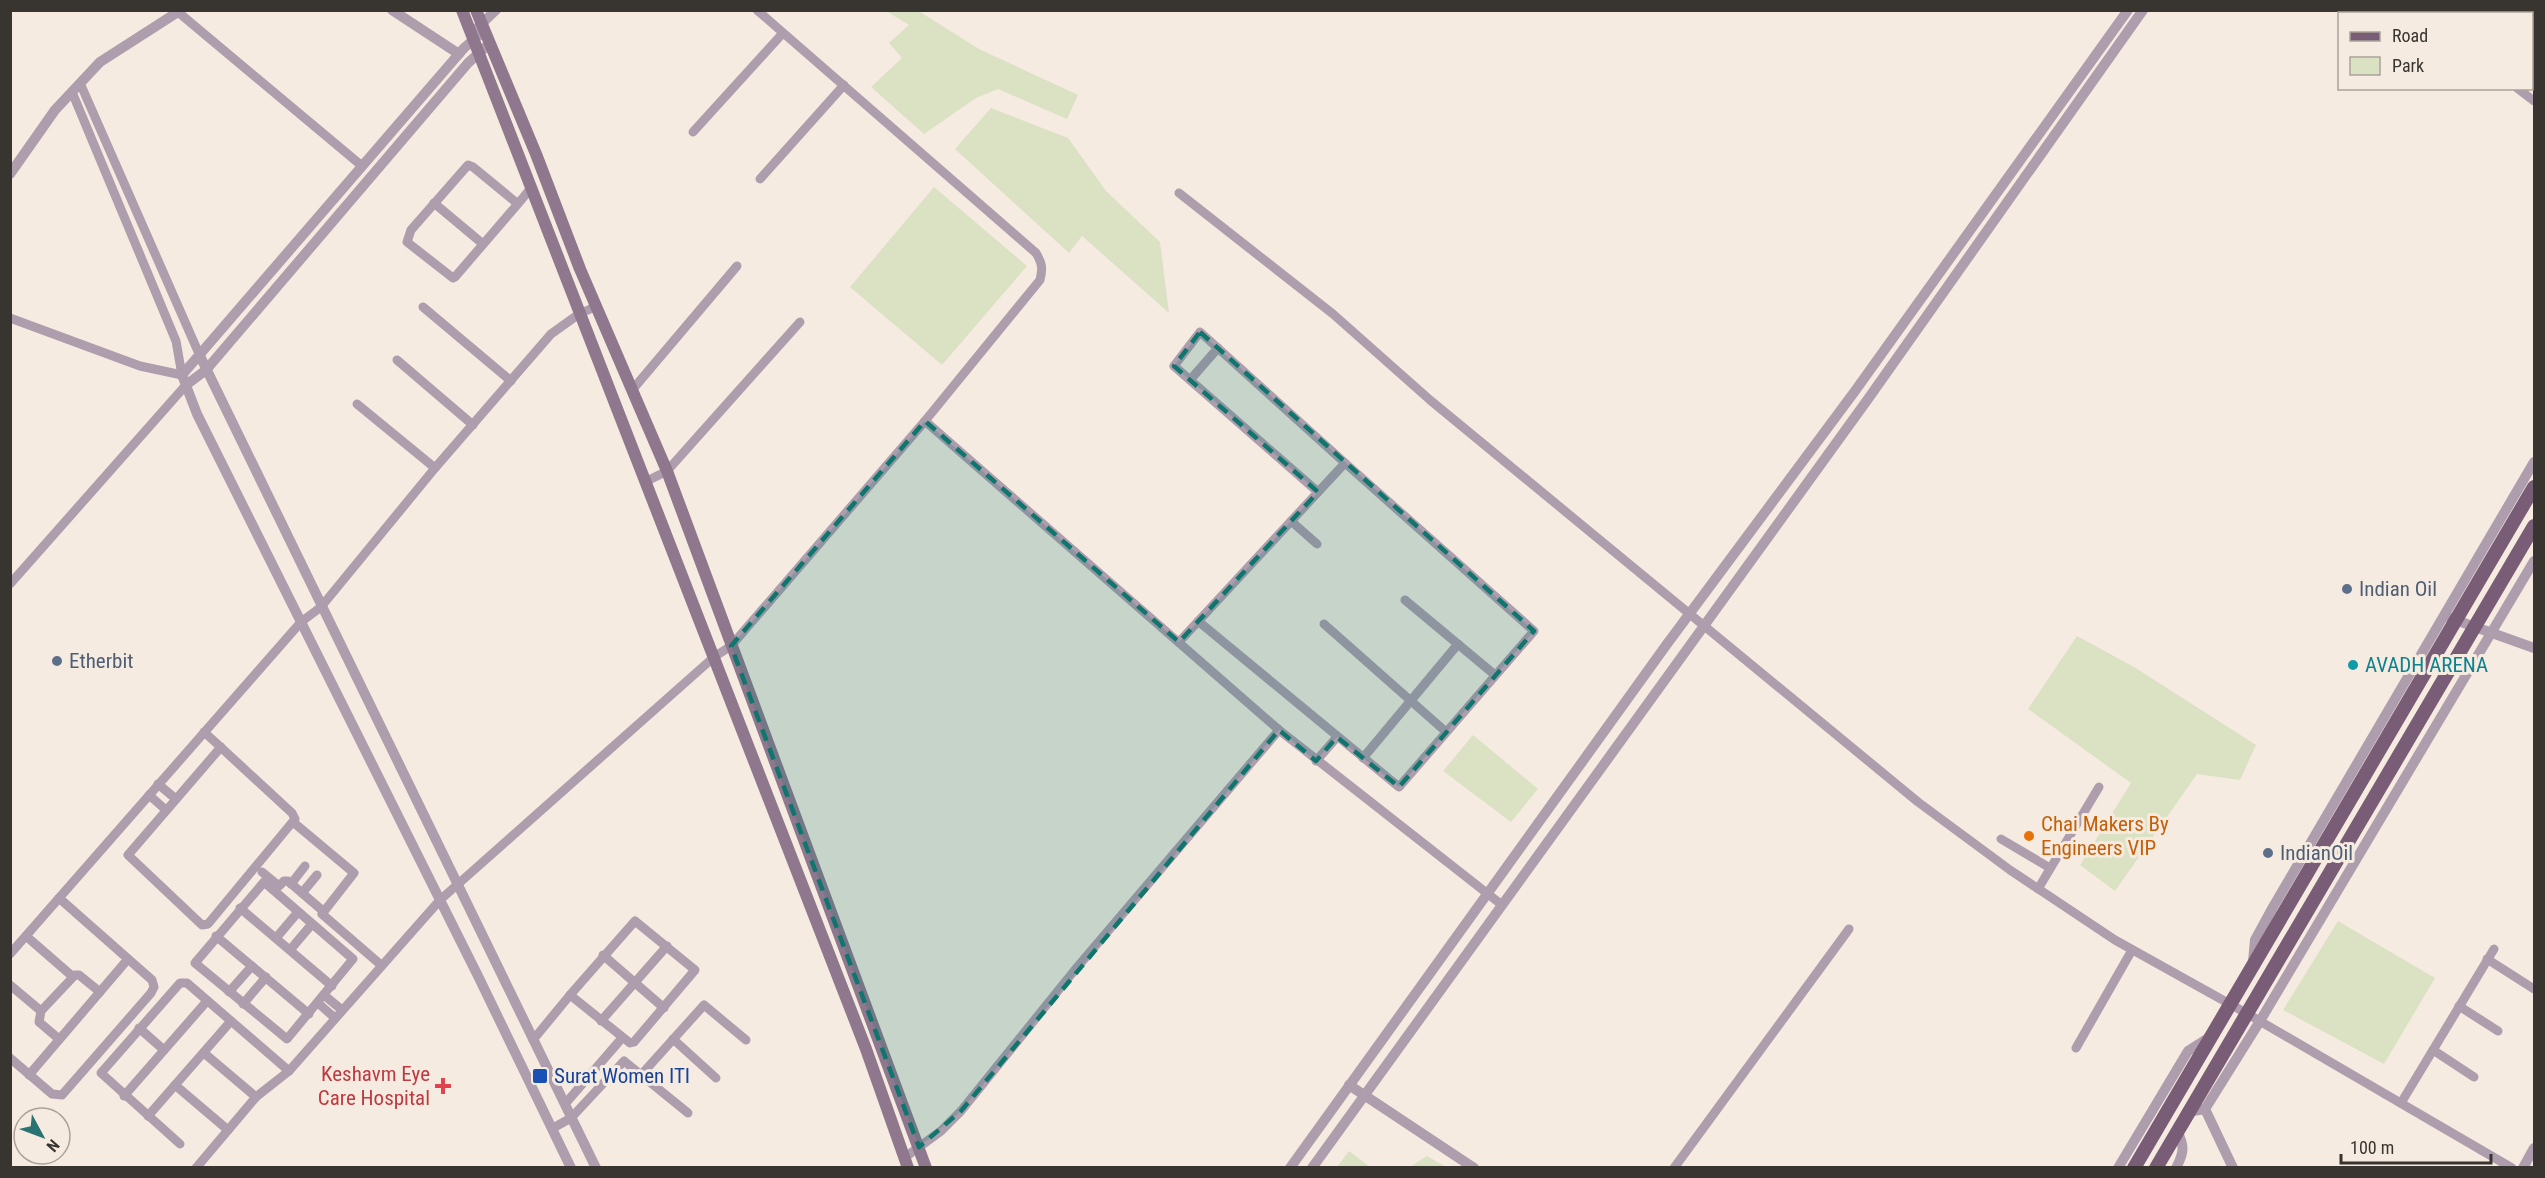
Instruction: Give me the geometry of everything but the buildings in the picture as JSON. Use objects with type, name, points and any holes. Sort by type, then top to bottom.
[{"type":"main road","points":[[480,18],[667,471],[926,1167]]},
{"type":"main road","points":[[468,26],[866,1049],[906,1163]]},
{"type":"main road","points":[[2134,1167],[2253,966],[2451,618],[2535,488]]},
{"type":"main road","points":[[2156,1167],[2535,526]]},
{"type":"street","points":[[392,10],[459,54]]},
{"type":"street","points":[[10,584],[184,380],[200,356],[459,54],[468,26],[496,10]]},
{"type":"street","points":[[196,1167],[256,1097],[288,1071],[440,900],[714,657],[731,646],[925,421],[1040,280],[1041,261],[982,205],[757,10]]},
{"type":"street","points":[[1290,1167],[1689,614],[1862,381],[2128,10]]},
{"type":"street","points":[[1312,1167],[1704,625],[2143,10]]},
{"type":"street","points":[[10,174],[55,110],[100,62],[179,11],[362,166]]},
{"type":"street","points":[[468,26],[480,18]]},
{"type":"street","points":[[693,132],[783,33]]},
{"type":"street","points":[[10,318],[184,380],[206,370],[478,52],[490,43]]},
{"type":"street","points":[[80,83],[206,370],[596,1167]]},
{"type":"street","points":[[760,179],[844,85]]},
{"type":"street","points":[[2520,90],[2535,101]]},
{"type":"street","points":[[72,92],[176,341],[184,380],[197,414],[571,1167]]},
{"type":"street","points":[[518,204],[471,165],[466,166],[407,236],[407,242],[452,278],[483,244],[518,204],[530,189]]},
{"type":"street","points":[[1179,193],[1333,314],[1430,400],[1918,802],[2038,889],[2132,950],[2246,1013],[2512,1167]]},
{"type":"street","points":[[434,203],[483,244]]},
{"type":"street","points":[[633,389],[737,266]]},
{"type":"street","points":[[10,954],[301,621],[321,608],[435,468],[550,334],[579,314],[597,306]]},
{"type":"street","points":[[423,307],[510,381]]},
{"type":"street","points":[[645,482],[667,471],[800,322]]},
{"type":"street","points":[[1198,621],[1398,787],[1534,631],[1200,332],[1174,366],[1318,492]]},
{"type":"street","points":[[1190,380],[1218,348]]},
{"type":"street","points":[[398,360],[473,425]]},
{"type":"street","points":[[357,404],[435,468]]},
{"type":"street","points":[[925,421],[1280,730],[1502,905]]},
{"type":"street","points":[[2535,462],[2451,618],[2535,648]]},
{"type":"street","points":[[1179,642],[1344,463]]},
{"type":"street","points":[[1291,520],[1317,544]]},
{"type":"street","points":[[2187,1112],[2205,1109],[2535,561]]},
{"type":"street","points":[[1406,600],[1495,675]]},
{"type":"street","points":[[1324,624],[1445,731]]},
{"type":"street","points":[[1363,758],[1458,644]]},
{"type":"street","points":[[906,1163],[919,1147],[961,1111],[1074,971],[1280,730]]},
{"type":"street","points":[[204,732],[221,747],[295,816],[293,822],[208,924],[202,925],[129,856],[221,747]]},
{"type":"street","points":[[1317,761],[1337,737]]},
{"type":"street","points":[[158,784],[176,799]]},
{"type":"street","points":[[2038,889],[2099,787]]},
{"type":"street","points":[[149,795],[166,810]]},
{"type":"street","points":[[293,822],[354,873],[323,911]]},
{"type":"street","points":[[2001,839],[2050,868]]},
{"type":"street","points":[[291,884],[305,866]]},
{"type":"street","points":[[262,872],[276,885],[286,880],[323,911],[323,916],[381,965]]},
{"type":"street","points":[[302,893],[317,875]]},
{"type":"street","points":[[264,882],[298,912],[353,959],[309,1014],[285,1039],[195,963],[264,882]]},
{"type":"street","points":[[10,1058],[52,1094],[62,1095],[154,987],[152,980],[59,898]]},
{"type":"street","points":[[240,908],[332,986]]},
{"type":"street","points":[[276,938],[298,912]]},
{"type":"street","points":[[533,1040],[570,995],[603,955],[635,921],[695,970],[634,1042],[630,1043],[570,995]]},
{"type":"street","points":[[290,950],[312,924]]},
{"type":"street","points":[[1674,1167],[1849,928]]},
{"type":"street","points":[[26,936],[72,976]]},
{"type":"street","points":[[216,936],[309,1014]]},
{"type":"street","points":[[601,1021],[667,946]]},
{"type":"street","points":[[2401,1103],[2493,949]]},
{"type":"street","points":[[2076,1048],[2132,950]]},
{"type":"street","points":[[603,955],[664,1008]]},
{"type":"street","points":[[30,1075],[128,959]]},
{"type":"street","points":[[2487,959],[2535,989]]},
{"type":"street","points":[[229,992],[252,966]]},
{"type":"street","points":[[479,978],[498,968]]},
{"type":"street","points":[[59,1040],[39,1022],[41,1011],[72,976],[79,975],[100,992]]},
{"type":"street","points":[[243,1004],[266,978]]},
{"type":"street","points":[[180,1144],[102,1077],[101,1072],[183,981],[288,1071]]},
{"type":"street","points":[[10,985],[41,1011]]},
{"type":"street","points":[[321,999],[338,1014]]},
{"type":"street","points":[[124,1096],[207,1001]]},
{"type":"street","points":[[641,1075],[704,1005],[746,1040]]},
{"type":"street","points":[[2459,1006],[2498,1031]]},
{"type":"street","points":[[148,1116],[231,1021]]},
{"type":"street","points":[[139,1028],[164,1050]]},
{"type":"street","points":[[2118,1167],[2187,1051],[2211,1036]]},
{"type":"street","points":[[565,1104],[622,1038]]},
{"type":"street","points":[[673,1039],[716,1078]]},
{"type":"street","points":[[2433,1050],[2474,1077]]},
{"type":"street","points":[[204,1053],[256,1097]]},
{"type":"street","points":[[552,1128],[571,1118],[624,1061],[687,1113]]},
{"type":"street","points":[[175,1085],[228,1130]]},
{"type":"street","points":[[1349,1085],[1473,1167]]},
{"type":"street","points":[[2205,1109],[2233,1167]]},
{"type":"street","points":[[2176,1167],[2184,1152],[2183,1142],[2177,1131]]},
{"type":"street","points":[[2523,1167],[2535,1148]]},
{"type":"highlighted area","points":[[1200,332],[1534,631],[1399,787],[1337,737],[1316,761],[1279,730],[961,1111],[919,1147],[731,646],[925,421],[1179,642],[1318,492],[1174,366]]},
{"type":"green space","points":[[917,10],[979,49],[1078,95],[1067,119],[998,89],[976,98],[924,134],[871,87],[902,58],[889,43],[909,25],[886,11]]},
{"type":"green space","points":[[991,108],[1068,138],[1106,191],[1160,242],[1169,313],[1082,236],[1069,253],[955,149]]},
{"type":"green space","points":[[934,187],[1027,266],[942,365],[850,287]]},
{"type":"green space","points":[[2077,636],[2134,667],[2256,745],[2240,780],[2197,774],[2115,891],[2080,865],[2131,783],[2028,709]]},
{"type":"green space","points":[[1473,735],[1538,789],[1511,822],[1443,771]]},
{"type":"green space","points":[[2338,921],[2435,978],[2384,1064],[2283,1010]]},
{"type":"green space","points":[[1349,1151],[1370,1167],[1337,1167]]},
{"type":"green space","points":[[1427,1156],[1446,1167],[1410,1167]]},
{"type":"place","name":"Indian Oil","points":[[2347,589]]},
{"type":"place","name":"Etherbit","points":[[57,661]]},
{"type":"place","name":"AVADH ARENA","points":[[2353,665]]},
{"type":"place","name":"Chai Makers By Engineers VIP","points":[[2029,836]]},
{"type":"place","name":"IndianOil","points":[[2268,853]]},
{"type":"place","name":"Surat Women ITI","points":[[540,1076]]},
{"type":"place","name":"Keshavm Eye Care Hospital","points":[[443,1086]]}]
